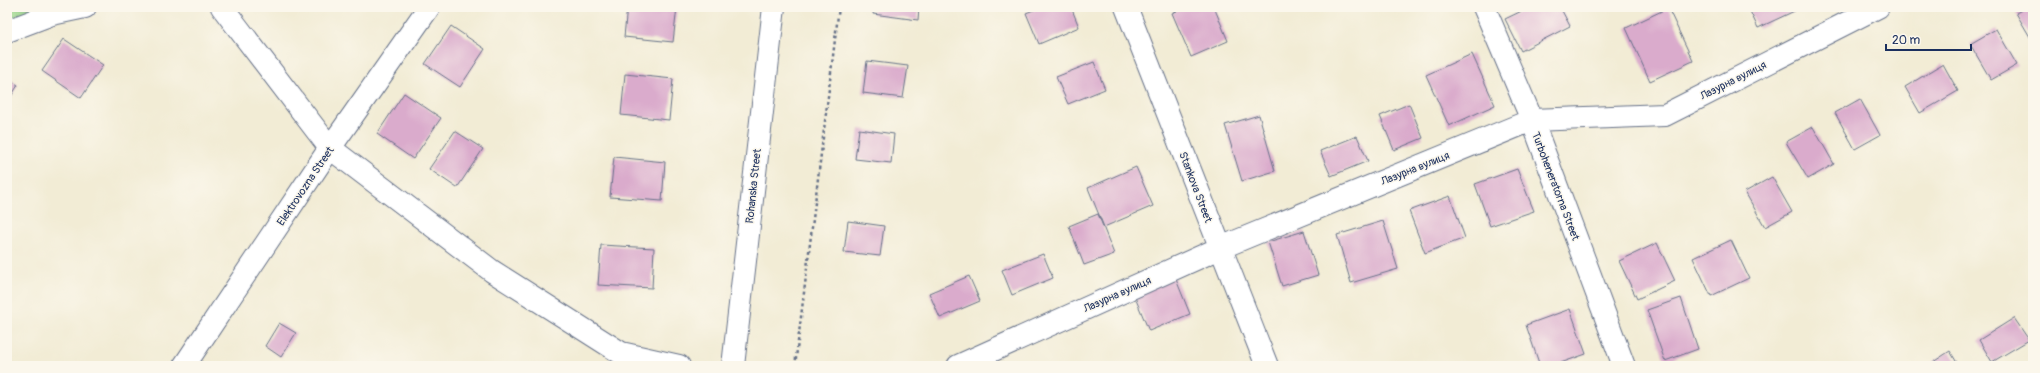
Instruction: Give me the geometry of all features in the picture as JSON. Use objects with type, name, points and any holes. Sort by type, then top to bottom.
[{"type":"street","points":[[7,31],[52,14],[85,7]]},
{"type":"street","points":[[222,7],[330,148],[492,271],[617,360],[679,366]]},
{"type":"street","name":"Elektrovozna Street","points":[[184,366],[330,148],[429,7]]},
{"type":"street","name":"Rohanska Street","points":[[733,366],[774,7]]},
{"type":"street","name":"Stankova Street","points":[[1126,7],[1220,248],[1268,366]]},
{"type":"street","name":"Turboheneratorna Street","points":[[1484,7],[1532,120],[1624,366]]},
{"type":"street","name":"Лазурна вулиця","points":[[958,366],[1220,248],[1532,120],[1665,115],[1878,7]]},
{"type":"path","points":[[795,366],[839,7]]},
{"type":"green space","points":[[7,7],[58,7],[7,21]]},
{"type":"building","points":[[627,7],[677,7],[673,42],[624,37]]},
{"type":"building","points":[[874,7],[919,7],[918,20],[873,14]]},
{"type":"building","points":[[1041,7],[1071,7],[1079,27],[1039,44],[1026,13]]},
{"type":"building","points":[[1187,7],[1214,7],[1228,41],[1191,57],[1172,13]]},
{"type":"building","points":[[1530,7],[1560,7],[1570,26],[1521,51],[1505,19]]},
{"type":"building","points":[[1748,7],[1803,7],[1758,28]]},
{"type":"building","points":[[2027,7],[2033,7],[2033,42],[2016,13]]},
{"type":"building","points":[[1668,8],[1693,61],[1650,81],[1626,28]]},
{"type":"building","points":[[451,26],[485,49],[460,87],[425,64]]},
{"type":"building","points":[[1996,29],[2017,65],[1991,80],[1970,44]]},
{"type":"building","points":[[64,39],[103,65],[81,98],[42,71]]},
{"type":"building","points":[[1472,54],[1495,105],[1449,126],[1426,75]]},
{"type":"building","points":[[867,61],[908,66],[903,98],[863,93]]},
{"type":"building","points":[[1094,62],[1105,89],[1068,104],[1056,77]]},
{"type":"building","points":[[1943,64],[1958,91],[1920,113],[1905,87]]},
{"type":"building","points":[[625,74],[673,79],[669,120],[621,115]]},
{"type":"building","points":[[7,78],[18,85],[7,103]]},
{"type":"building","points":[[404,93],[441,118],[413,159],[377,134]]},
{"type":"building","points":[[1860,99],[1880,135],[1855,149],[1835,113]]},
{"type":"building","points":[[1409,104],[1423,138],[1394,150],[1380,116]]},
{"type":"building","points":[[1259,115],[1275,171],[1242,181],[1225,125]]},
{"type":"building","points":[[1813,127],[1834,164],[1808,179],[1786,142]]},
{"type":"building","points":[[859,129],[894,134],[891,163],[855,159]]},
{"type":"building","points":[[455,131],[483,149],[457,188],[429,169]]},
{"type":"building","points":[[1357,136],[1368,161],[1331,176],[1320,151]]},
{"type":"building","points":[[614,157],[665,162],[662,201],[610,197]]},
{"type":"building","points":[[1136,167],[1153,206],[1104,227],[1088,188]]},
{"type":"building","points":[[1517,169],[1534,211],[1490,226],[1475,184]]},
{"type":"building","points":[[1772,177],[1792,212],[1765,227],[1745,192]]},
{"type":"building","points":[[1450,196],[1465,238],[1425,253],[1409,211]]},
{"type":"building","points":[[1098,214],[1114,254],[1084,265],[1069,226]]},
{"type":"building","points":[[848,221],[884,226],[880,256],[844,252]]},
{"type":"building","points":[[1383,221],[1398,269],[1351,283],[1337,235]]},
{"type":"building","points":[[1304,231],[1318,275],[1282,286],[1268,242]]},
{"type":"building","points":[[1731,240],[1749,278],[1711,296],[1693,258]]},
{"type":"building","points":[[1657,243],[1675,281],[1637,299],[1619,261]]},
{"type":"building","points":[[601,245],[654,248],[652,288],[598,285]]},
{"type":"building","points":[[1043,254],[1053,278],[1012,295],[1002,270]]},
{"type":"building","points":[[969,276],[980,301],[940,318],[929,293]]},
{"type":"building","points":[[1175,277],[1190,314],[1149,331],[1134,295]]},
{"type":"building","points":[[1681,298],[1698,349],[1665,361],[1647,310]]},
{"type":"building","points":[[1570,309],[1586,354],[1552,366],[1540,366],[1526,325]]},
{"type":"building","points":[[2014,318],[2029,340],[1992,362],[1979,340]]},
{"type":"building","points":[[279,323],[296,333],[281,357],[265,346]]},
{"type":"building","points":[[1950,351],[1959,366],[1927,366]]}]
